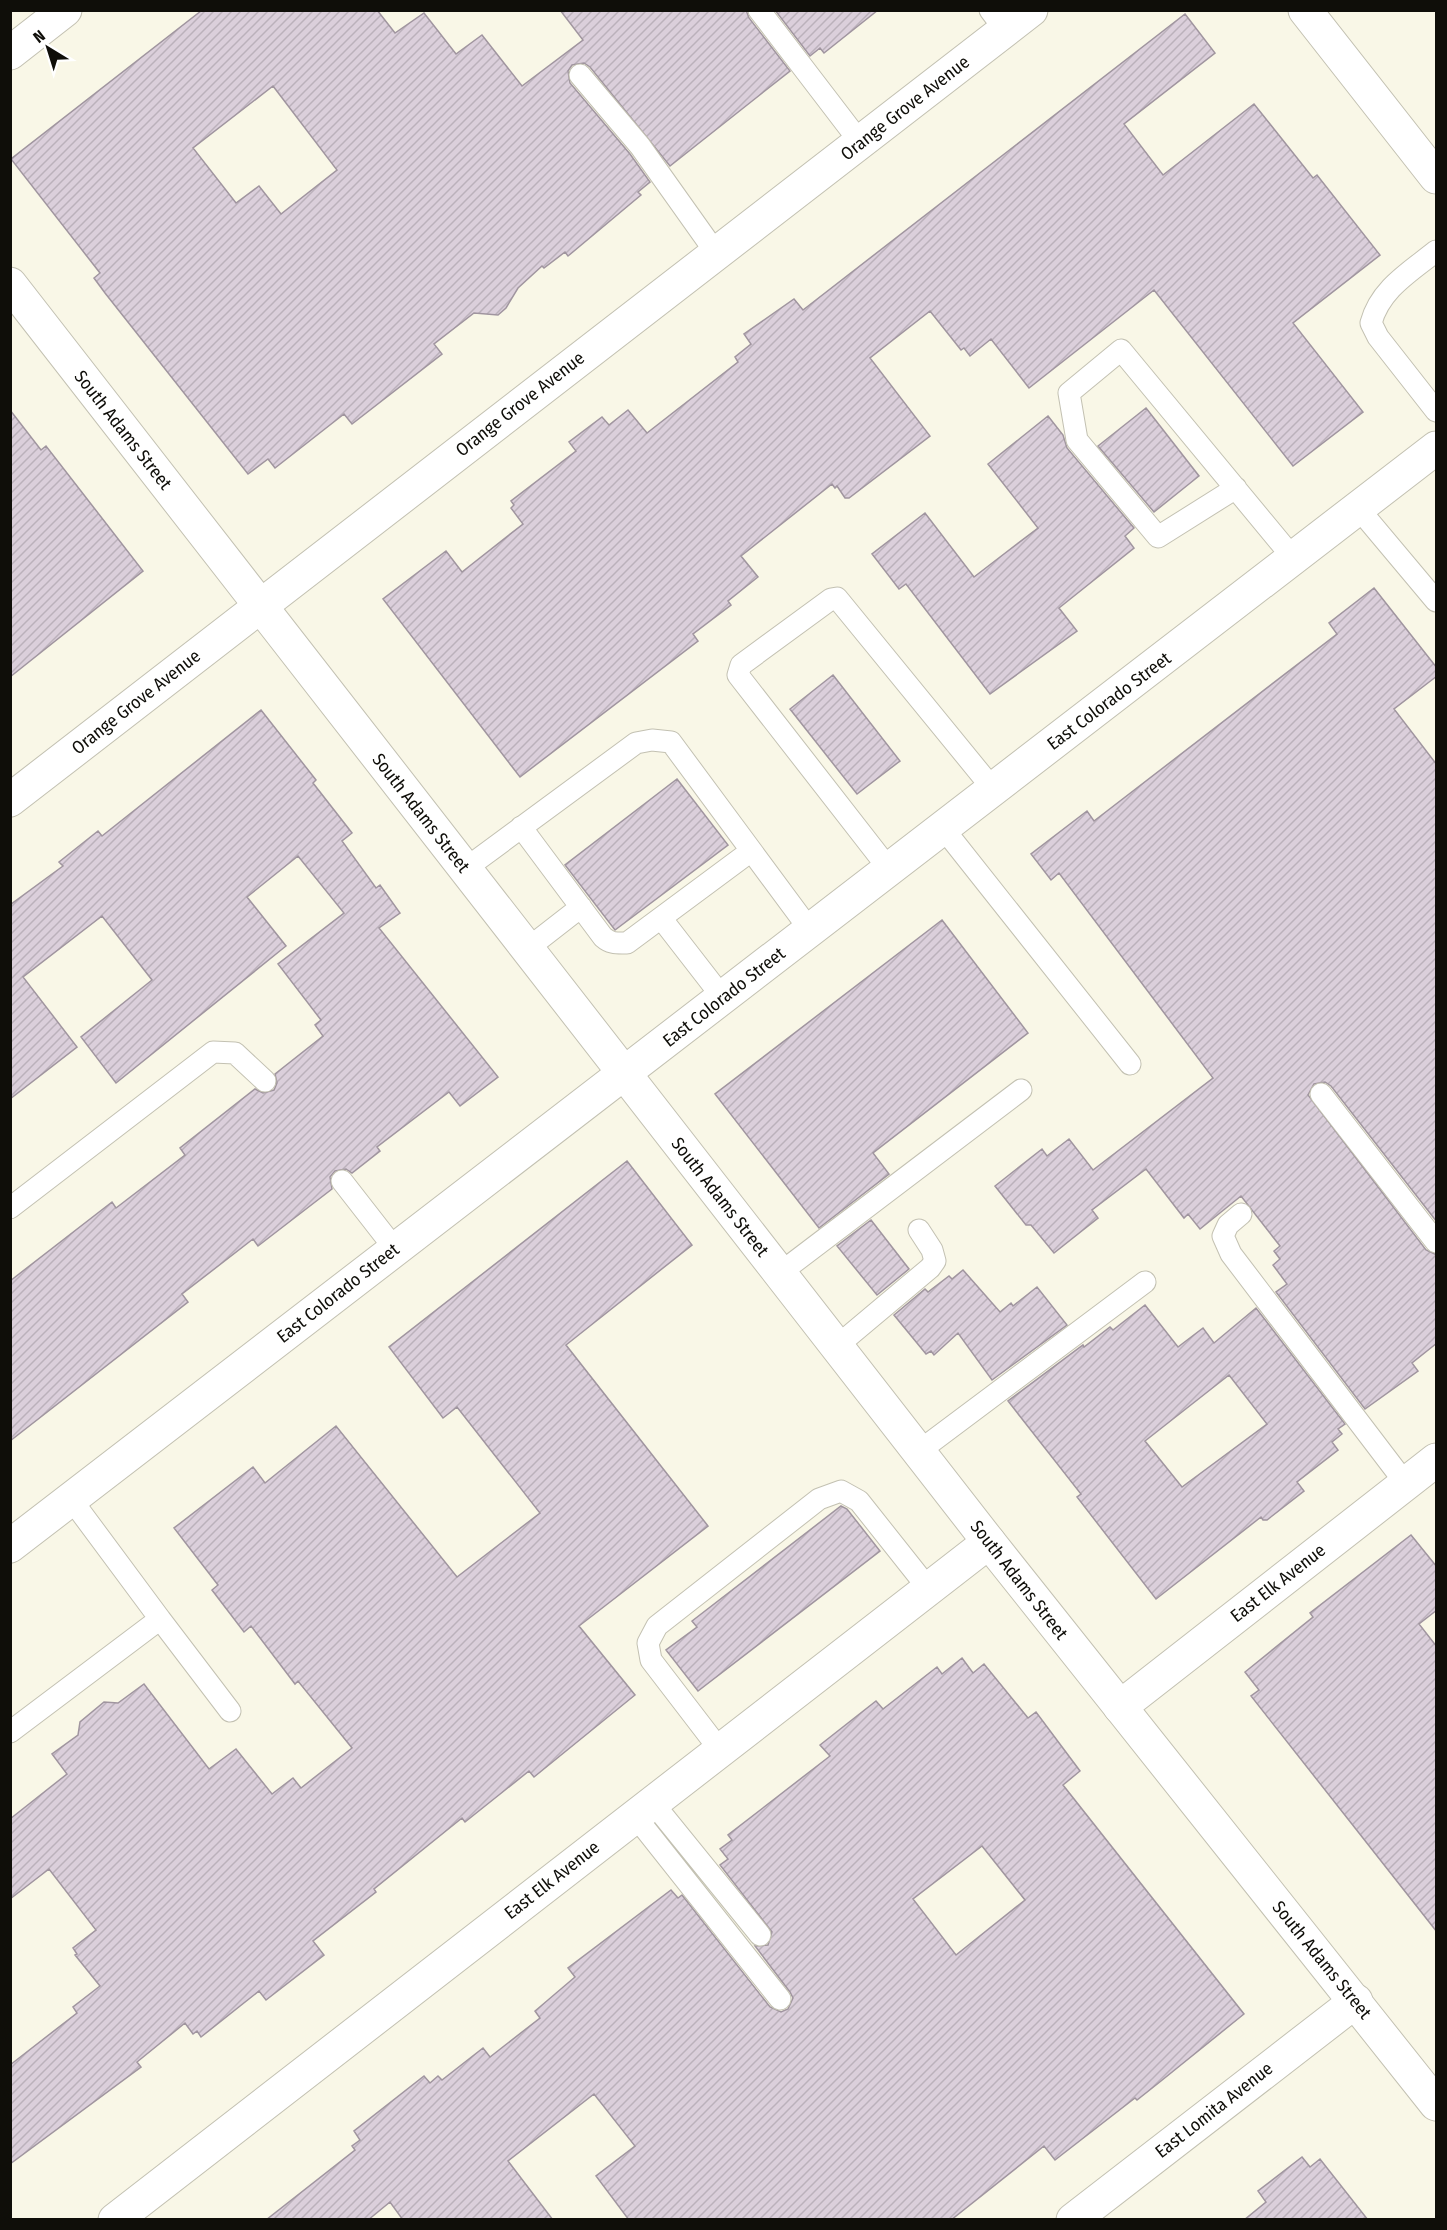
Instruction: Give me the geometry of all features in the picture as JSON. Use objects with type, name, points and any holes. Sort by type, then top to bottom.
[{"type":"street","points":[[10,53],[65,10]]},
{"type":"street","name":"Orange Grove Avenue","points":[[10,800],[860,142],[998,20],[1031,10]]},
{"type":"street","points":[[1305,10],[1437,177]]},
{"type":"street","name":"South Adams Street","points":[[10,284],[918,1452],[1435,2099]]},
{"type":"street","name":"East Colorado Street","points":[[10,1546],[1437,448]]},
{"type":"street","name":"East Elk Avenue","points":[[1120,1707],[1437,1460]]},
{"type":"street","name":"East Elk Avenue","points":[[115,2220],[989,1542]]},
{"type":"street","name":"East Lomita Avenue","points":[[1073,2220],[1356,2001]]},
{"type":"lane","points":[[759,10],[860,142]]},
{"type":"lane","points":[[580,75],[640,146],[716,253]]},
{"type":"lane","points":[[1437,251],[1394,285],[1376,305],[1371,323],[1378,338],[1437,411]]},
{"type":"lane","points":[[1236,488],[1158,537],[1077,440],[1069,393],[1121,350],[1236,488],[1294,559]]},
{"type":"lane","points":[[1359,508],[1437,601]]},
{"type":"lane","points":[[889,869],[738,675],[741,665],[831,598],[837,598],[843,601],[993,789]]},
{"type":"lane","points":[[465,869],[636,743],[652,740],[670,742],[810,930]]},
{"type":"lane","points":[[521,827],[609,942],[627,943],[751,851]]},
{"type":"lane","points":[[943,828],[1130,1064]]},
{"type":"lane","points":[[527,949],[581,907]]},
{"type":"lane","points":[[662,918],[723,998]]},
{"type":"lane","points":[[10,1208],[213,1052],[235,1053],[266,1081]]},
{"type":"lane","points":[[780,1274],[1021,1090]]},
{"type":"lane","points":[[1321,1094],[1437,1242]]},
{"type":"lane","points":[[342,1180],[395,1249]]},
{"type":"lane","points":[[1241,1214],[1228,1225],[1223,1236],[1231,1254],[1406,1484]]},
{"type":"lane","points":[[837,1346],[930,1268],[934,1261],[932,1250],[919,1230]]},
{"type":"lane","points":[[918,1452],[1146,1282]]},
{"type":"lane","points":[[720,1750],[651,1660],[648,1643],[657,1626],[810,1506],[819,1499],[841,1491],[859,1502],[928,1588]]},
{"type":"lane","points":[[71,1499],[230,1711]]},
{"type":"lane","points":[[10,1732],[160,1619]]},
{"type":"lane","points":[[644,1809],[760,1935]]},
{"type":"lane","points":[[644,1809],[780,1999]]},
{"type":"building","points":[[377,10],[395,33],[424,13],[456,54],[482,35],[522,86],[583,40],[560,10],[746,10],[749,18],[790,71],[670,166],[590,67],[584,63],[572,65],[568,71],[570,83],[630,154],[650,182],[638,192],[641,195],[568,256],[565,252],[544,268],[542,266],[518,288],[506,308],[498,315],[474,313],[434,344],[442,354],[352,424],[344,414],[275,468],[268,459],[248,474],[105,293],[94,278],[100,273],[11,159],[201,11]],"holes":[[[273,86],[337,170],[281,214],[259,186],[236,203],[193,148]]]},
{"type":"building","points":[[775,10],[878,10],[824,53],[820,48],[810,56]]},
{"type":"building","points":[[1185,14],[1215,53],[1124,124],[1163,175],[1254,104],[1313,178],[1317,175],[1380,255],[1293,323],[1363,412],[1293,466],[1154,290],[1029,388],[991,339],[970,356],[964,348],[961,350],[930,311],[870,358],[930,436],[849,498],[845,498],[837,486],[835,488],[832,484],[741,556],[758,577],[728,601],[731,605],[693,634],[698,641],[520,777],[383,599],[446,551],[462,572],[523,524],[511,508],[514,505],[511,501],[576,451],[569,442],[602,417],[609,425],[628,410],[647,433],[738,362],[735,357],[751,344],[744,334],[794,299],[803,310]]},
{"type":"building","points":[[1146,408],[1199,476],[1154,512],[1098,446]]},
{"type":"building","points":[[10,410],[41,450],[46,446],[143,571],[10,677]]},
{"type":"building","points":[[1048,416],[1063,435],[1067,448],[1134,528],[1125,536],[1134,548],[1059,608],[1077,631],[990,694],[906,584],[899,589],[872,554],[925,513],[974,577],[1038,528],[988,464]]},
{"type":"building","points":[[1374,588],[1437,668],[1437,676],[1394,709],[1437,765],[1437,1222],[1331,1086],[1325,1082],[1314,1084],[1308,1095],[1426,1250],[1437,1255],[1437,1343],[1412,1363],[1418,1371],[1365,1409],[1276,1292],[1287,1284],[1273,1265],[1280,1259],[1274,1251],[1280,1246],[1241,1196],[1200,1229],[1188,1214],[1184,1218],[1146,1169],[1092,1210],[1098,1218],[1054,1253],[1031,1225],[1026,1225],[995,1186],[1042,1149],[1047,1156],[1069,1139],[1093,1170],[1213,1078],[1059,873],[1051,880],[1031,854],[1087,811],[1094,821],[1337,634],[1329,623]]},
{"type":"building","points":[[833,675],[900,761],[857,794],[790,709]]},
{"type":"building","points":[[261,710],[316,780],[313,783],[352,833],[342,841],[376,888],[380,885],[400,913],[379,928],[498,1077],[460,1106],[449,1092],[377,1147],[380,1151],[352,1173],[346,1169],[335,1171],[330,1177],[332,1189],[258,1246],[253,1239],[182,1294],[188,1302],[10,1441],[10,1281],[112,1202],[116,1208],[185,1155],[180,1148],[255,1089],[263,1093],[274,1090],[277,1083],[275,1074],[323,1036],[315,1025],[321,1020],[278,964],[344,913],[298,856],[247,897],[286,946],[116,1083],[81,1037],[152,980],[102,916],[23,977],[77,1047],[10,1099],[10,905],[63,866],[59,862],[98,831],[102,836]]},
{"type":"building","points":[[677,779],[728,845],[615,930],[565,865]]},
{"type":"building","points":[[942,920],[1028,1033],[873,1153],[889,1174],[819,1228],[715,1094]]},
{"type":"building","points":[[627,1161],[692,1245],[566,1345],[708,1526],[579,1626],[635,1695],[534,1777],[529,1771],[465,1822],[462,1818],[374,1889],[376,1892],[313,1941],[324,1955],[266,2000],[259,1991],[201,2037],[197,2031],[193,2034],[185,2023],[137,2062],[141,2067],[10,2164],[10,2065],[77,2013],[73,2007],[100,1986],[75,1955],[77,1954],[73,1948],[96,1930],[49,1869],[10,1899],[10,1819],[67,1774],[52,1754],[78,1735],[80,1722],[104,1702],[118,1703],[144,1684],[209,1769],[236,1749],[272,1794],[293,1778],[301,1788],[352,1748],[298,1681],[295,1684],[251,1626],[244,1632],[212,1590],[218,1585],[174,1528],[253,1467],[265,1483],[336,1426],[457,1577],[540,1513],[457,1407],[443,1418],[389,1347]]},
{"type":"building","points":[[871,1220],[909,1269],[877,1295],[837,1246]]},
{"type":"building","points":[[963,1270],[1000,1312],[1011,1303],[1013,1306],[1037,1287],[1067,1325],[992,1380],[958,1333],[934,1355],[931,1351],[926,1354],[894,1315],[925,1289],[928,1292],[949,1276],[952,1279]]},
{"type":"building","points":[[1145,1305],[1178,1347],[1203,1328],[1214,1343],[1256,1308],[1345,1424],[1338,1429],[1342,1434],[1332,1442],[1338,1450],[1297,1482],[1304,1491],[1267,1520],[1261,1517],[1156,1599],[1077,1497],[1081,1494],[1008,1401],[1083,1345],[1084,1347],[1110,1327],[1113,1330]],"holes":[[[1229,1375],[1267,1424],[1182,1487],[1145,1441]]]},
{"type":"building","points":[[841,1506],[847,1509],[880,1551],[698,1691],[666,1650],[697,1627],[692,1621]]},
{"type":"building","points":[[1411,1535],[1437,1567],[1437,1610],[1419,1624],[1437,1647],[1437,1932],[1251,1696],[1259,1690],[1245,1672],[1313,1617],[1310,1613]]},
{"type":"building","points":[[962,1658],[973,1673],[984,1664],[1028,1718],[1036,1712],[1080,1771],[1063,1785],[1244,2014],[1137,2100],[1135,2098],[1055,2160],[1044,2146],[951,2220],[629,2220],[596,2176],[635,2146],[594,2094],[508,2161],[553,2220],[403,2220],[390,2202],[368,2220],[266,2220],[355,2150],[352,2146],[360,2140],[354,2131],[424,2076],[430,2083],[438,2076],[442,2080],[483,2048],[490,2057],[540,2018],[535,2011],[575,1977],[568,1968],[671,1890],[678,1898],[682,1895],[770,2007],[781,2012],[788,2009],[793,1998],[790,1992],[755,1946],[768,1945],[772,1932],[720,1865],[728,1859],[720,1849],[732,1840],[728,1835],[830,1756],[820,1745],[876,1701],[883,1709],[937,1667],[942,1674]],"holes":[[[982,1846],[1025,1900],[956,1955],[913,1899]]]},
{"type":"building","points":[[1302,2157],[1310,2167],[1320,2159],[1368,2220],[1244,2220],[1266,2202],[1258,2191]]}]
